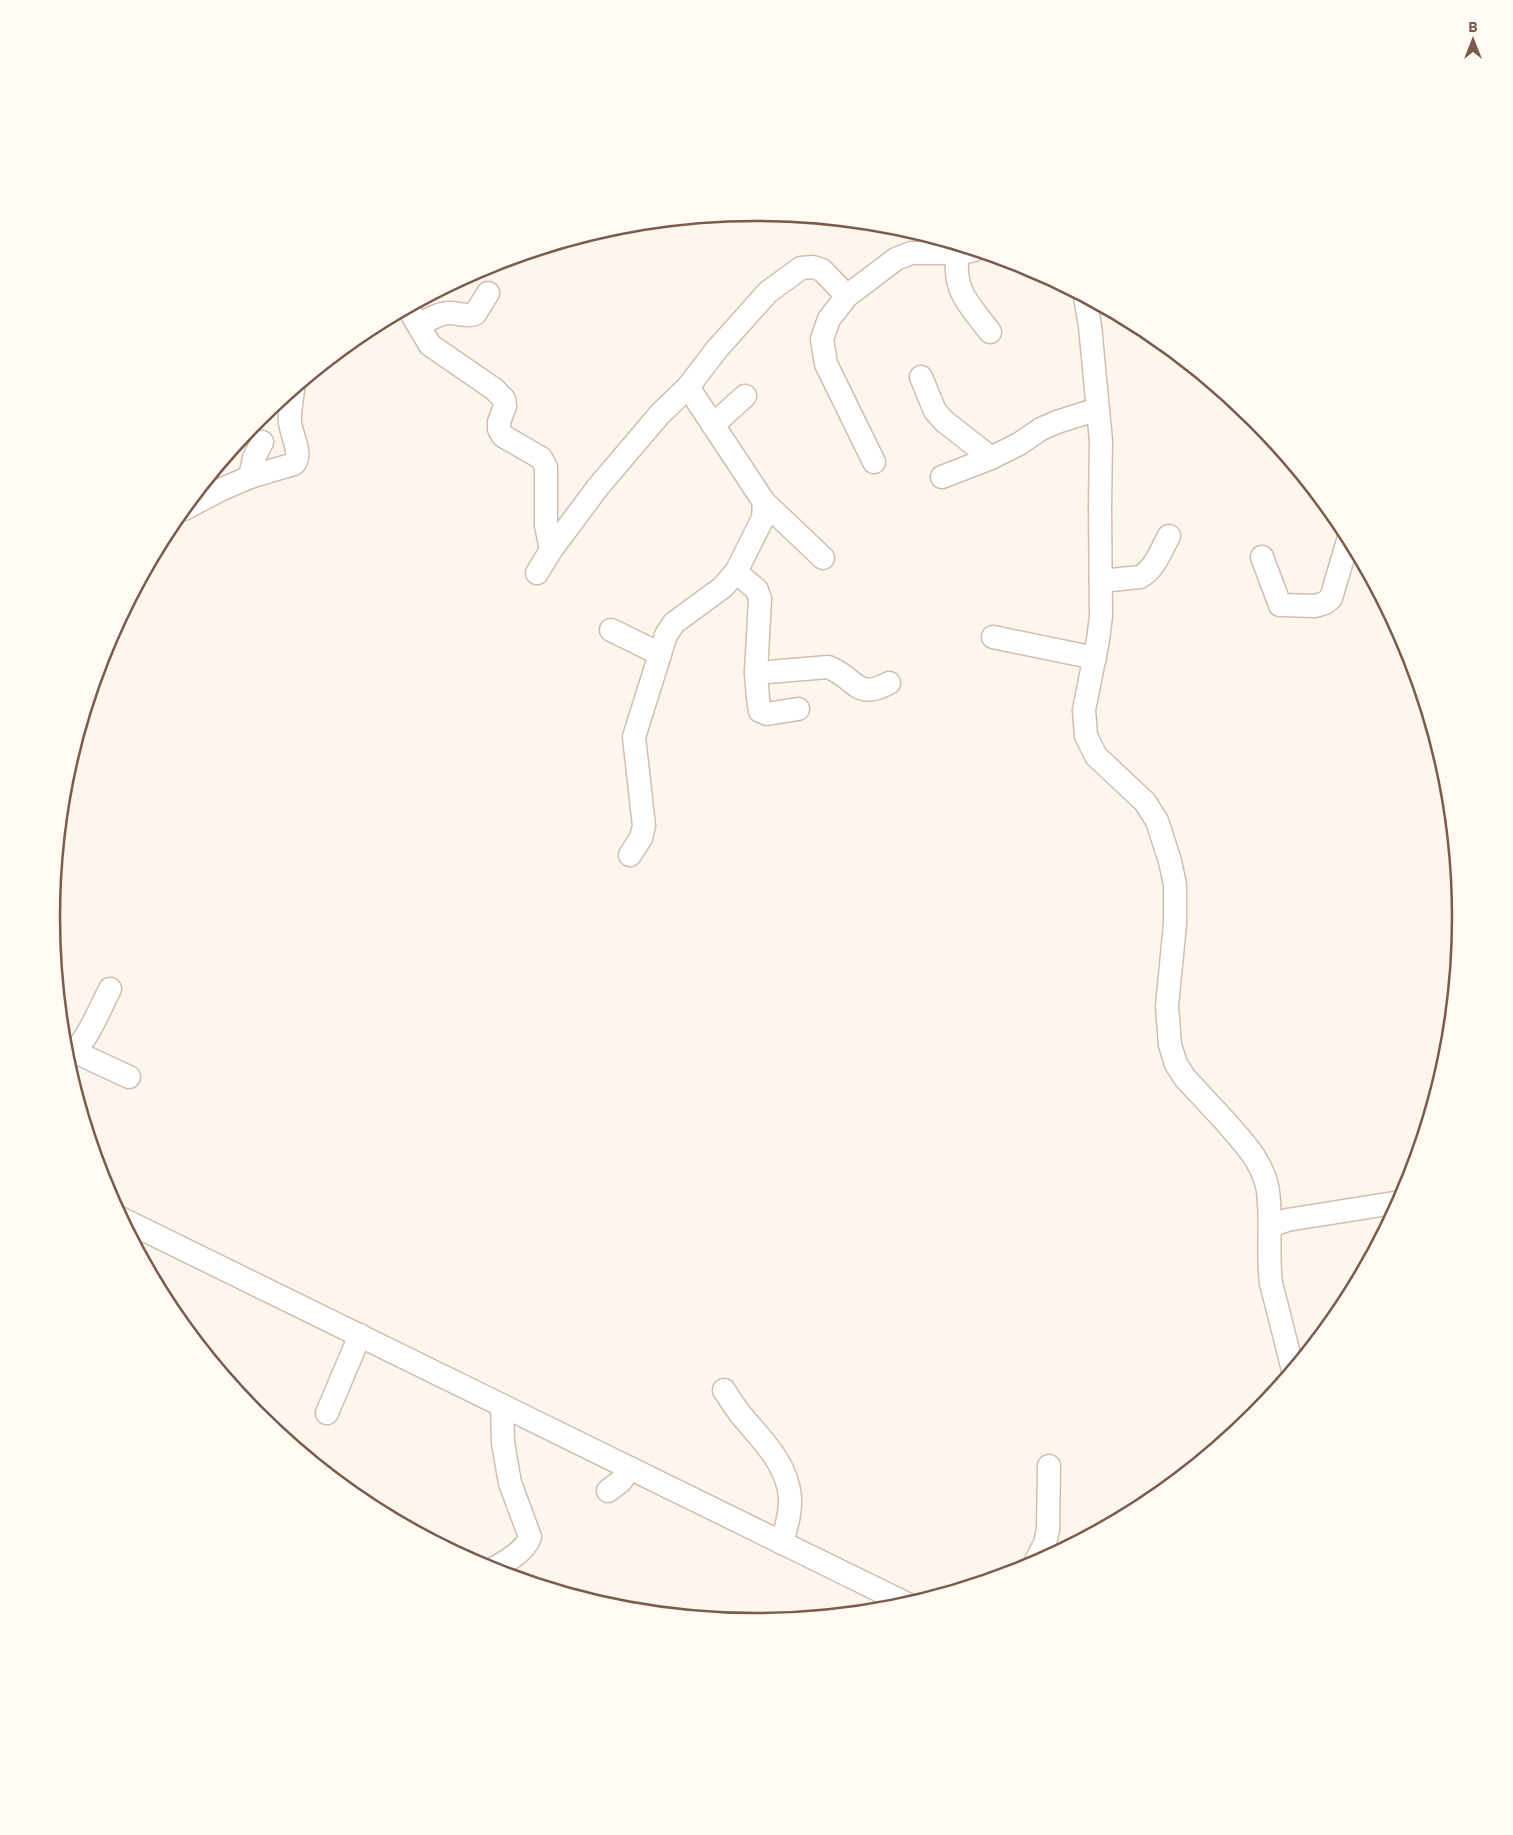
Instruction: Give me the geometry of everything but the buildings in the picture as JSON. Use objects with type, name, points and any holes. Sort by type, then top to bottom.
[{"type":"street","points":[[874,462],[826,364],[822,339],[829,319],[847,296],[896,259],[912,253],[960,252]]},
{"type":"street","points":[[965,254],[956,275],[963,297],[990,332]]},
{"type":"street","points":[[538,573],[551,550],[598,487],[660,414],[688,387],[717,349],[768,292],[801,268],[813,267],[822,270],[847,296]]},
{"type":"street","points":[[488,293],[475,314],[466,316],[450,313],[413,317],[430,345],[494,389],[504,399],[505,406],[499,422],[499,429],[503,436],[541,458],[546,466],[546,525],[551,550]]},
{"type":"street","points":[[1086,304],[1102,441],[1101,616],[1095,658],[1084,710],[1086,736],[1096,756],[1145,802],[1157,821],[1170,861],[1175,885],[1174,943],[1167,999],[1170,1045],[1176,1064],[1185,1078],[1254,1154],[1263,1171],[1268,1190],[1271,1226],[1269,1268],[1271,1283],[1291,1363]]},
{"type":"street","points":[[921,377],[935,411],[944,421],[991,458]]},
{"type":"street","points":[[688,387],[764,502],[823,558]]},
{"type":"street","points":[[713,425],[745,396]]},
{"type":"street","points":[[198,502],[250,477],[294,464],[298,460],[290,419],[292,399]]},
{"type":"street","points":[[942,477],[991,458],[1019,444],[1041,429],[1057,422],[1098,409]]},
{"type":"street","points":[[250,477],[254,458],[262,442]]},
{"type":"street","points":[[630,855],[641,838],[644,826],[634,737],[666,635],[674,623],[723,587],[736,572],[764,518],[764,502]]},
{"type":"street","points":[[1101,581],[1140,577],[1145,574],[1151,569],[1169,536]]},
{"type":"street","points":[[1262,557],[1280,605],[1320,605],[1331,598],[1346,547]]},
{"type":"street","points":[[736,572],[757,590],[760,599],[756,673],[760,711],[767,714],[798,709]]},
{"type":"street","points":[[611,630],[660,654]]},
{"type":"street","points":[[994,637],[1095,658]]},
{"type":"street","points":[[756,673],[828,667],[839,671],[856,686],[865,691],[876,690],[889,683]]},
{"type":"street","points":[[73,1051],[110,989]]},
{"type":"street","points":[[74,1056],[129,1077]]},
{"type":"street","points":[[1271,1226],[1287,1220],[1391,1203]]},
{"type":"street","points":[[131,1223],[898,1600]]},
{"type":"street","points":[[327,1413],[360,1335]]},
{"type":"street","points":[[724,1390],[741,1415],[770,1449],[787,1481],[790,1497],[788,1522],[782,1543]]},
{"type":"street","points":[[500,1565],[528,1544],[530,1537],[510,1483],[503,1443],[502,1405]]},
{"type":"street","points":[[1040,1553],[1048,1530],[1049,1466]]},
{"type":"street","points":[[608,1491],[621,1481],[630,1468]]}]
